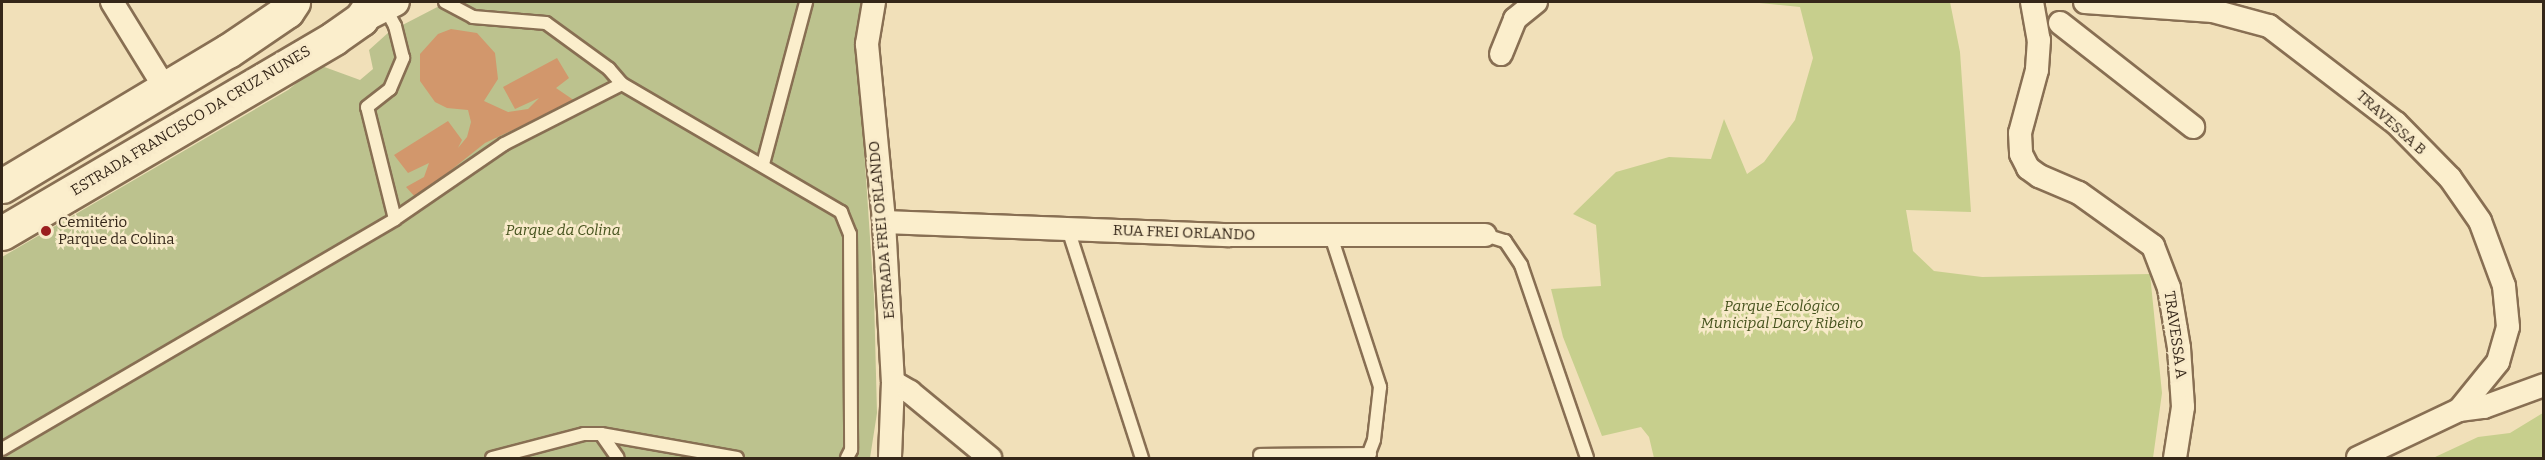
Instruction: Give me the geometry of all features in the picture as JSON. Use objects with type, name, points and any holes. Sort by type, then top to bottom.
[{"type":"main road","points":[[2,186],[165,88],[290,6],[306,35],[321,44]]},
{"type":"main road","name":"ESTRADA FRANCISCO DA CRUZ NUNES","points":[[2,233],[321,44],[379,7]]},
{"type":"street","points":[[112,2],[165,88]]},
{"type":"street","name":"ESTRADA FREI ORLANDO","points":[[874,2],[867,44],[884,222],[893,382],[890,459]]},
{"type":"street","points":[[1501,54],[1515,19],[1536,2]]},
{"type":"street","name":"TRAVESSA A","points":[[2032,2],[2039,40],[2037,70],[2020,133],[2021,154],[2028,168],[2039,176],[2079,193],[2153,246],[2169,288],[2179,348],[2183,407],[2175,459]]},
{"type":"street","points":[[2039,40],[2086,2]]},
{"type":"street","name":"TRAVESSA B","points":[[2086,2],[2213,12],[2269,26],[2396,123],[2450,178],[2480,220],[2504,285],[2508,327],[2498,362],[2459,410]]},
{"type":"street","points":[[2060,23],[2193,127]]},
{"type":"street","name":"RUA FREI ORLANDO","points":[[884,222],[1331,236],[1485,235]]},
{"type":"street","points":[[893,382],[910,392],[990,459]]},
{"type":"street","name":"TRAVESSA B","points":[[2358,459],[2459,410],[2484,406],[2544,385]]},
{"type":"lane","points":[[446,2],[473,16],[546,23],[609,69],[622,84],[830,202],[841,212],[850,234],[851,450],[847,459]]},
{"type":"lane","points":[[763,164],[806,2]]},
{"type":"lane","points":[[379,7],[395,26],[403,58],[390,89],[367,108],[395,219]]},
{"type":"lane","points":[[2,449],[395,219],[504,144],[622,84]]},
{"type":"lane","points":[[1068,229],[1142,459]]},
{"type":"lane","points":[[1485,235],[1505,241],[1521,265],[1587,459]]},
{"type":"lane","points":[[1260,455],[1369,456],[1380,387],[1331,236]]},
{"type":"lane","points":[[492,459],[584,434],[602,434],[737,459]]},
{"type":"lane","points":[[602,434],[621,458]]},
{"type":"green space","name":"Parque da Colina","points":[[447,2],[861,2],[856,29],[874,297],[877,413],[870,458],[2,458],[2,257],[288,90],[319,65],[360,80],[373,69],[369,50],[389,32]]},
{"type":"green space","name":"Parque Ecológico Municipal Darcy Ribeiro","points":[[1749,2],[1950,2],[1960,52],[1971,212],[1906,210],[1913,251],[1934,271],[1982,277],[2150,274],[2162,393],[2153,458],[1654,458],[1649,437],[1641,427],[1602,436],[1563,337],[1551,289],[1601,286],[1596,225],[1573,214],[1616,172],[1669,157],[1711,159],[1724,119],[1747,174],[1764,162],[1795,120],[1813,58],[1800,7]]},
{"type":"green space","points":[[2543,413],[2543,458],[2433,458],[2478,437],[2510,433]]},
{"type":"building","points":[[451,29],[477,33],[495,53],[498,79],[484,101],[508,112],[528,109],[539,98],[515,109],[503,87],[557,58],[569,78],[556,88],[575,101],[485,143],[416,198],[406,187],[424,177],[429,163],[408,173],[394,155],[448,121],[462,140],[458,148],[467,137],[471,122],[468,110],[447,108],[435,102],[420,81],[420,54],[438,34]]},
{"type":"place","name":"Cemitério Parque da Colina","points":[[46,231]]}]
